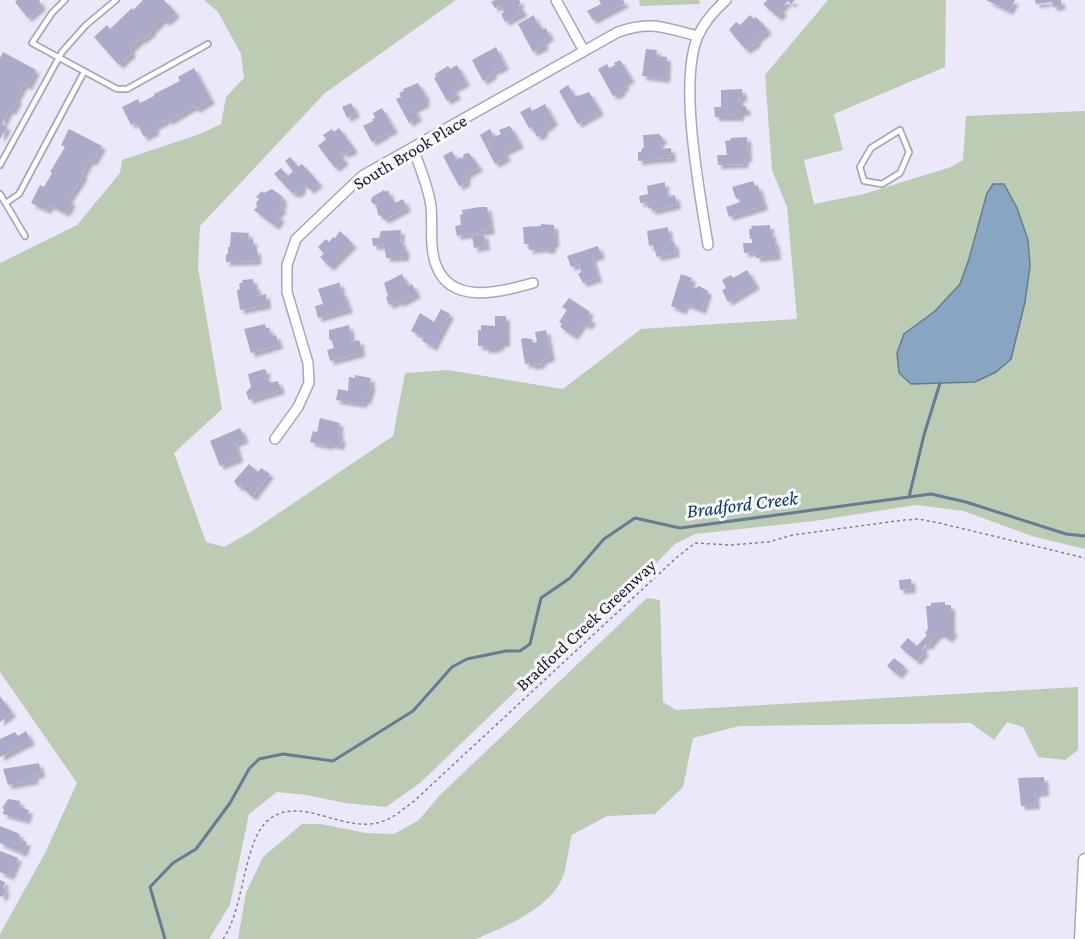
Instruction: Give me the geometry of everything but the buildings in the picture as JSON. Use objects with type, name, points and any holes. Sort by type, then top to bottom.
[{"type":"street","points":[[555,0],[584,51]]},
{"type":"street","points":[[708,245],[695,163],[691,69],[698,36],[714,11],[726,0]]},
{"type":"street","name":"South Brook Place","points":[[274,439],[298,407],[309,382],[308,363],[287,292],[288,265],[296,238],[362,176],[618,32],[635,26],[655,25],[698,36]]},
{"type":"street","points":[[413,149],[423,174],[430,204],[435,264],[442,277],[451,285],[478,294],[533,283]]},
{"type":"street","points":[[1081,939],[1085,860]]},
{"type":"lane","points":[[65,0],[52,13],[32,43],[117,89],[127,89],[208,44]]},
{"type":"lane","points":[[0,165],[59,59],[86,25],[116,0]]},
{"type":"lane","points":[[6,203],[19,194],[84,72]]},
{"type":"lane","points":[[900,130],[909,152],[900,173],[882,184],[864,181],[860,167],[871,148],[900,130]]},
{"type":"lane","points":[[0,194],[25,236]]},
{"type":"path","name":"Bradford Creek Greenway","points":[[223,939],[243,888],[253,844],[266,820],[277,813],[294,810],[360,824],[385,820],[396,814],[422,794],[676,558],[695,543],[730,545],[768,542],[824,530],[918,519],[1085,558]]},
{"type":"green space","points":[[204,0],[456,0],[325,93],[200,226],[198,268],[222,409],[174,453],[206,542],[224,547],[249,533],[393,436],[405,373],[448,370],[563,389],[641,329],[797,319],[787,207],[772,170],[765,75],[828,0],[946,0],[945,67],[834,114],[843,150],[804,160],[814,204],[864,194],[951,167],[963,160],[966,116],[1085,111],[1085,549],[1035,537],[963,511],[916,505],[814,521],[695,534],[675,544],[625,595],[522,685],[420,783],[386,807],[277,792],[249,814],[230,905],[209,939],[0,939],[0,934],[45,853],[77,783],[0,672],[0,263],[77,225],[120,173],[122,160],[200,134],[221,124],[226,97],[244,78],[241,54],[218,12]]},
{"type":"green space","points":[[639,0],[699,0],[700,4],[640,6]]},
{"type":"green space","points":[[647,598],[660,600],[663,702],[676,710],[1078,687],[1078,750],[1065,760],[1038,757],[1023,727],[1007,722],[994,740],[971,723],[739,726],[693,738],[683,787],[655,814],[607,816],[572,835],[563,876],[554,892],[535,909],[500,929],[476,939],[238,939],[246,893],[263,857],[302,824],[321,824],[366,833],[394,834],[419,820],[440,795]]},
{"type":"water","points":[[993,184],[1004,184],[1017,208],[1028,240],[1030,266],[1025,302],[1011,359],[996,372],[975,382],[911,384],[899,373],[897,353],[904,334],[935,311],[960,284],[987,193]]},
{"type":"waterway","points":[[909,497],[940,383]]},
{"type":"waterway","name":"Bradford Creek","points":[[165,939],[150,887],[173,863],[196,849],[230,803],[249,769],[259,759],[283,754],[333,761],[413,711],[452,667],[467,659],[506,651],[520,651],[530,644],[541,598],[570,578],[604,539],[635,518],[680,528],[931,494],[966,502],[1066,534],[1085,536]]}]
